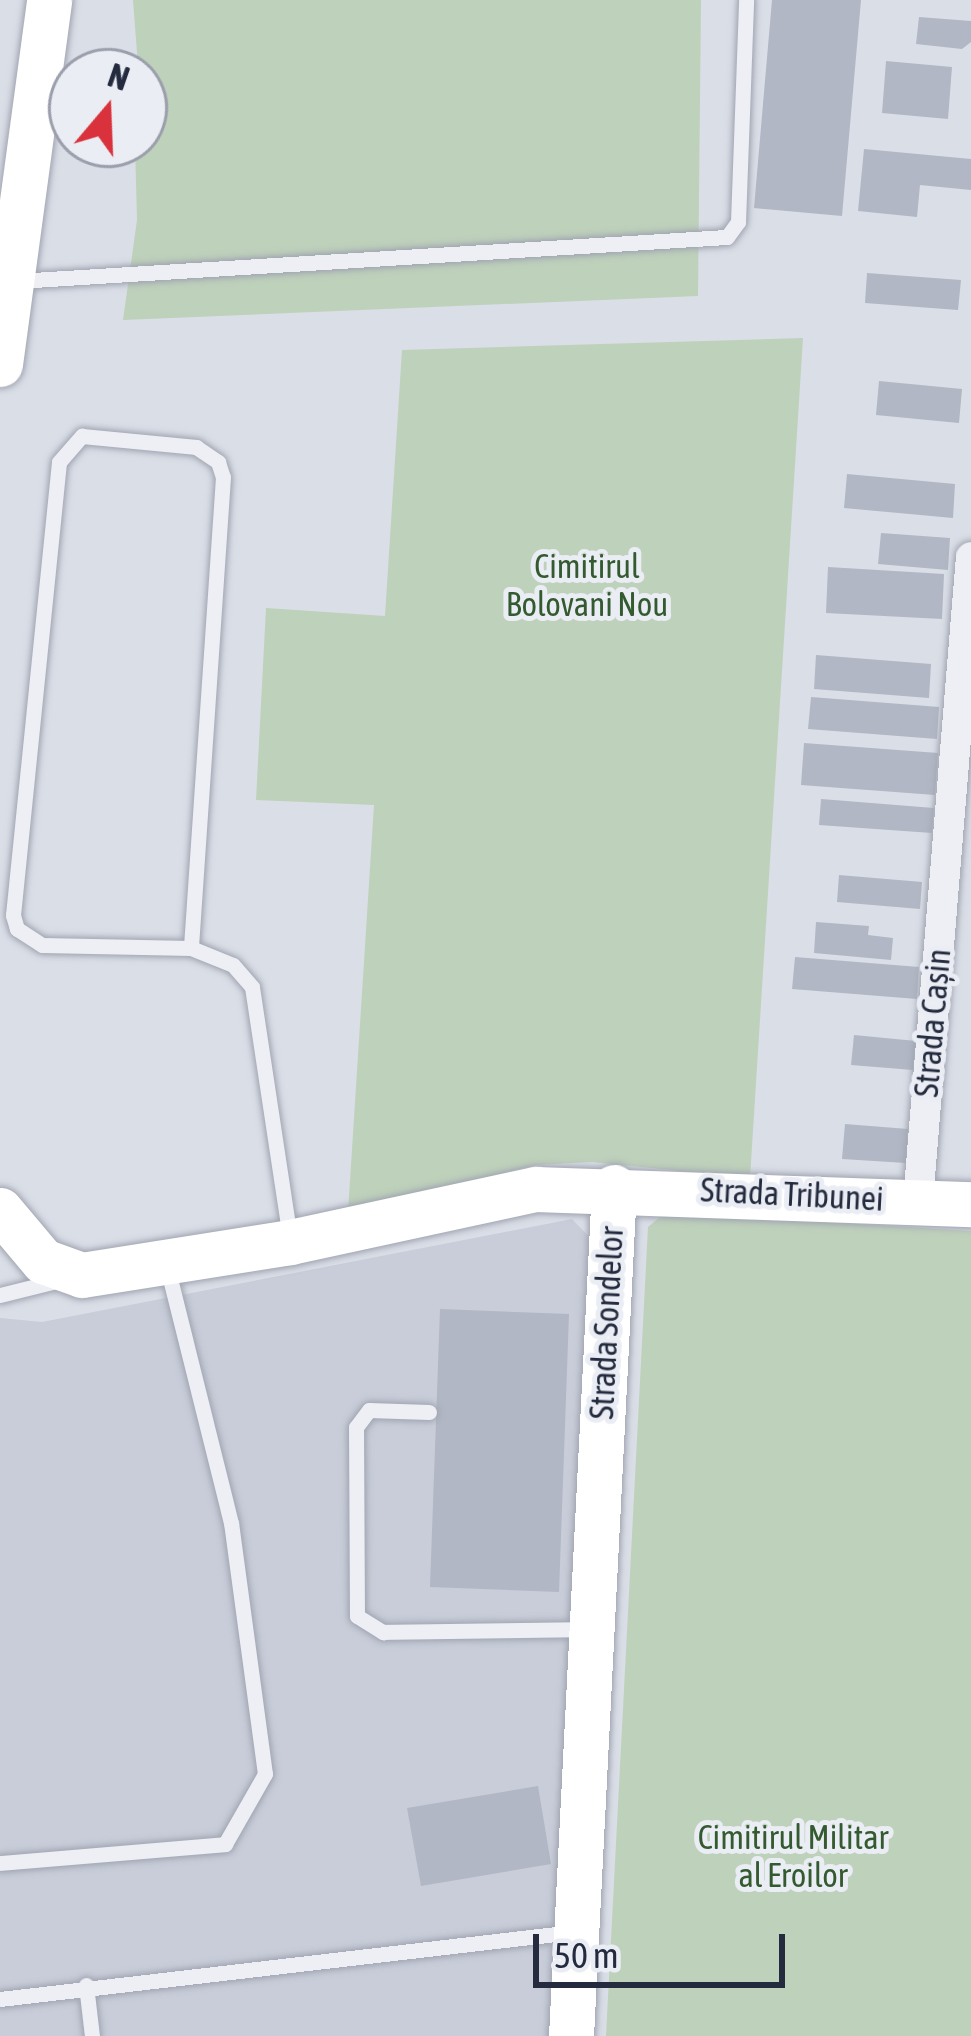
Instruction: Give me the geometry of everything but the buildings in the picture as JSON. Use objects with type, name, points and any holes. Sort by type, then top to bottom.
[{"type":"street","points":[[0,364],[14,281],[11,236],[49,0]]},
{"type":"street","name":"Strada Cașin","points":[[918,1201],[971,557]]},
{"type":"street","name":"Strada Tribunei","points":[[614,1187],[971,1204]]},
{"type":"street","name":"Strada Sondelor","points":[[82,1275],[290,1242],[460,1202],[614,1187],[571,2036]]},
{"type":"street","points":[[0,1210],[43,1261],[82,1275]]},
{"type":"lane","points":[[14,281],[727,237],[738,222],[746,0]]},
{"type":"lane","points":[[191,948],[223,477],[218,462],[196,446],[82,436],[59,462],[13,916],[42,945],[191,948],[232,965],[252,987],[290,1242]]},
{"type":"lane","points":[[0,1863],[225,1844],[265,1774],[231,1523],[166,1265]]},
{"type":"lane","points":[[0,1295],[82,1275]]},
{"type":"lane","points":[[429,1412],[369,1410],[356,1427],[351,1587],[357,1616],[383,1632],[590,1629]]},
{"type":"lane","points":[[0,1999],[86,1985],[576,1931]]},
{"type":"lane","points":[[86,1985],[92,2036]]},
{"type":"shaded area","points":[[572,1219],[599,1247],[551,2036],[0,2036],[0,1318],[42,1322]]},
{"type":"green space","points":[[133,0],[701,0],[698,296],[123,320],[137,220],[136,168],[168,168],[168,48],[137,48]]},
{"type":"green space","name":"Cimitirul Bolovani Nou","points":[[803,338],[750,1178],[592,1162],[536,1165],[348,1212],[374,805],[256,800],[266,608],[385,616],[402,350]]},
{"type":"green space","name":"Cimitirul Militar al Eroilor","points":[[666,1212],[971,1231],[971,2036],[606,2036],[648,1227]]}]
